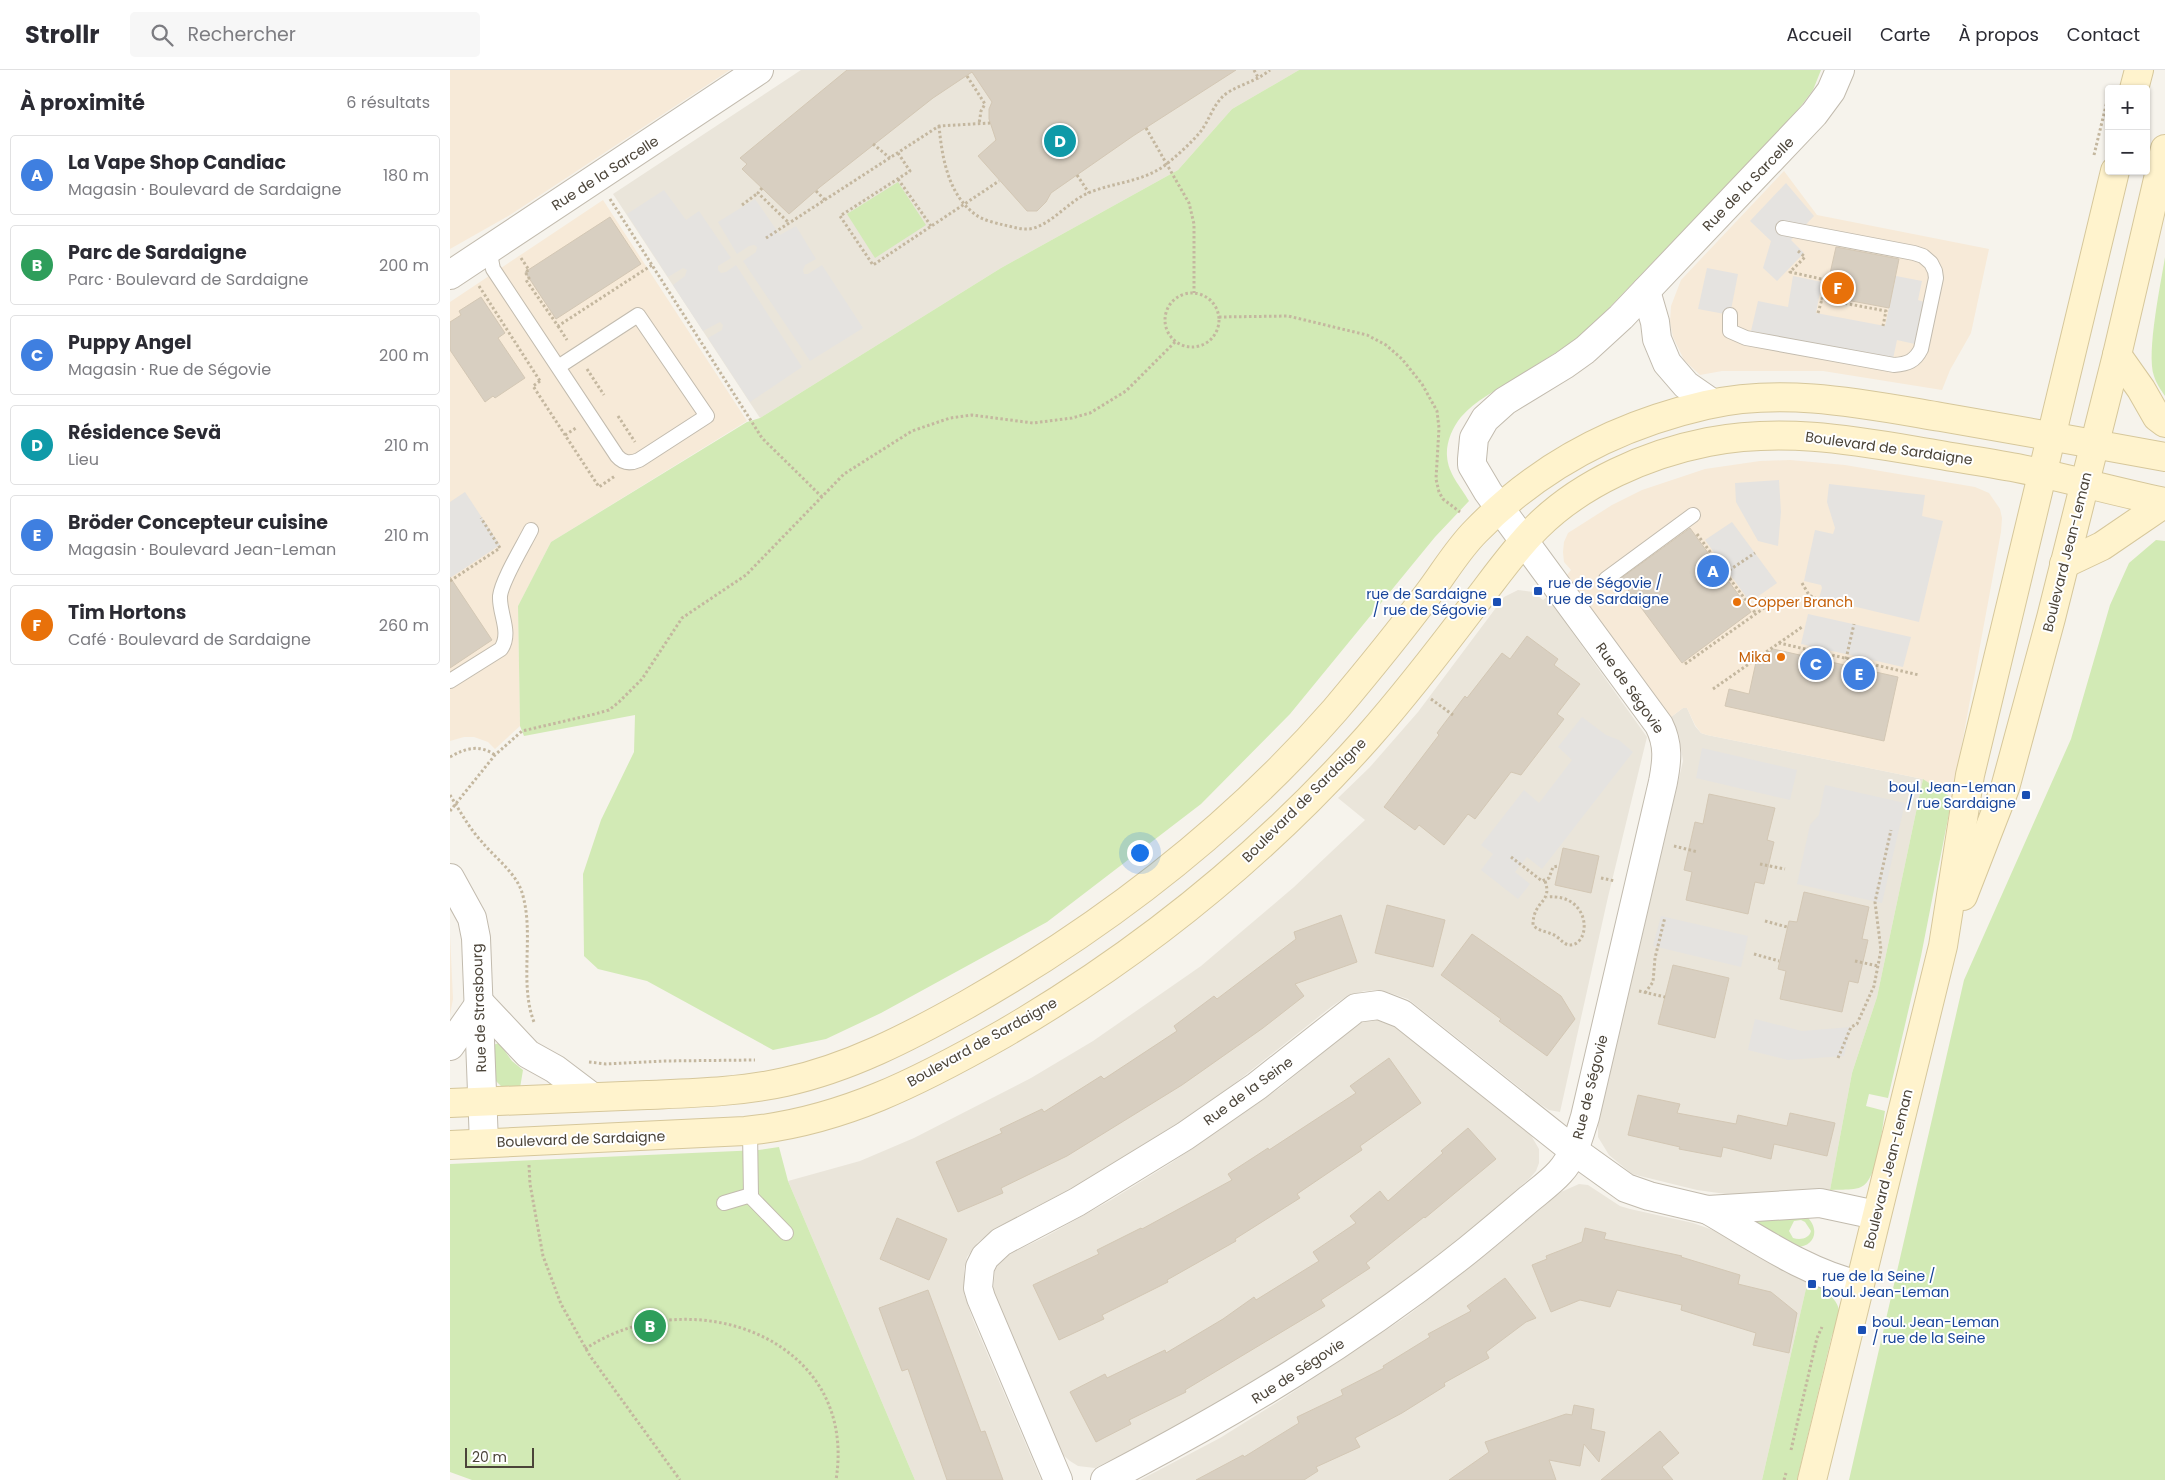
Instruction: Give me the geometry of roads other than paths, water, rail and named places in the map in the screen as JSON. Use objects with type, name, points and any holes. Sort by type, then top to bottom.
[{"type":"street","name":"Rue de la Sarcelle","points":[[463,278],[489,249],[759,70]]},
{"type":"street","name":"Rue de la Sarcelle","points":[[1500,508],[1472,465],[1473,445],[1480,425],[1505,401],[1585,350],[1646,292],[1814,114],[1831,91],[1840,70]]},
{"type":"street","points":[[2135,85],[2139,70]]},
{"type":"street","name":"Boulevard Jean-Leman","points":[[1943,946],[2005,788],[2095,444],[2165,149]]},
{"type":"street","name":"Boulevard Jean-Leman","points":[[1812,1480],[1943,946],[1970,775],[2114,175]]},
{"type":"street","points":[[1646,292],[1655,322],[1657,339],[1667,363],[1686,385],[1712,403]]},
{"type":"street","points":[[2117,355],[2141,389],[2157,417],[2165,424]]},
{"type":"street","points":[[450,1103],[741,1090],[806,1077],[843,1065],[897,1042],[954,1012],[1043,958],[1117,908],[1218,826],[1288,759],[1350,691],[1399,632],[1474,533],[1500,508],[1533,481],[1562,462],[1616,433],[1671,414],[1712,403],[1762,398],[1820,399],[2051,436],[2165,457]]},
{"type":"street","name":"Boulevard de Sardaigne","points":[[450,1145],[750,1131],[826,1117],[870,1102],[924,1077],[983,1045],[1077,988],[1172,920],[1257,849],[1343,765],[1417,678],[1524,542],[1555,512],[1607,478],[1671,452],[1727,439],[1783,434],[1832,438],[2042,474],[2165,502]]},
{"type":"street","points":[[2064,564],[2102,546],[2165,502]]},
{"type":"street","name":"Rue de Ségovie","points":[[1105,1480],[1240,1408],[1376,1320],[1448,1266],[1542,1188],[1560,1171],[1573,1150],[1587,1108],[1663,782],[1667,751],[1665,737],[1659,725],[1500,508]]},
{"type":"street","name":"Rue de Strasbourg","points":[[450,878],[465,904],[474,928],[480,1003],[484,1143]]},
{"type":"street","points":[[450,1046],[480,1003],[528,1054],[555,1070],[592,1097]]},
{"type":"street","name":"Rue de la Seine","points":[[1058,1480],[981,1298],[978,1276],[985,1257],[1001,1242],[1078,1202],[1202,1126],[1257,1086],[1356,1008],[1379,1005],[1402,1014],[1573,1150],[1626,1188],[1650,1196],[1708,1210],[1812,1269],[1838,1280],[1859,1285]]},
{"type":"street","name":"Rue de la Seine","points":[[1708,1210],[1820,1203],[1876,1215]]},
{"type":"lane","points":[[1730,314],[1730,331],[1746,338],[1894,365],[1905,364],[1917,356],[1921,349],[1936,278],[1931,263],[1923,256],[1903,250],[1783,228]]},
{"type":"lane","points":[[489,249],[493,269],[617,456],[623,461],[631,463],[639,460],[707,416],[638,315],[558,367]]},
{"type":"lane","points":[[1606,579],[1693,522]]},
{"type":"lane","points":[[450,681],[501,649],[504,644],[505,628],[500,594],[531,530]]},
{"type":"lane","points":[[750,1131],[751,1195],[756,1204],[786,1233]]},
{"type":"lane","points":[[724,1203],[751,1195]]},
{"type":"place","name":"Résidence Sevä","points":[[1060,141]]},
{"type":"place","name":"Tim Hortons","points":[[1838,288]]},
{"type":"place","name":"La Vape Shop Candiac","points":[[1713,571]]},
{"type":"place","name":"rue de Ségovie / rue de Sardaigne","points":[[1538,591]]},
{"type":"place","name":"rue de Sardaigne / rue de Ségovie","points":[[1497,602]]},
{"type":"place","name":"Copper Branch","points":[[1737,602]]},
{"type":"place","name":"Mika","points":[[1781,657]]},
{"type":"place","name":"Puppy Angel","points":[[1816,664]]},
{"type":"place","name":"Bröder Concepteur cuisine","points":[[1859,674]]},
{"type":"place","name":"boul. Jean-Leman / rue Sardaigne","points":[[2026,795]]},
{"type":"place","name":"rue de la Seine / boul. Jean-Leman","points":[[1812,1284]]},
{"type":"place","name":"Parc de Sardaigne","points":[[650,1326]]},
{"type":"place","name":"boul. Jean-Leman / rue de la Seine","points":[[1862,1330]]}]
